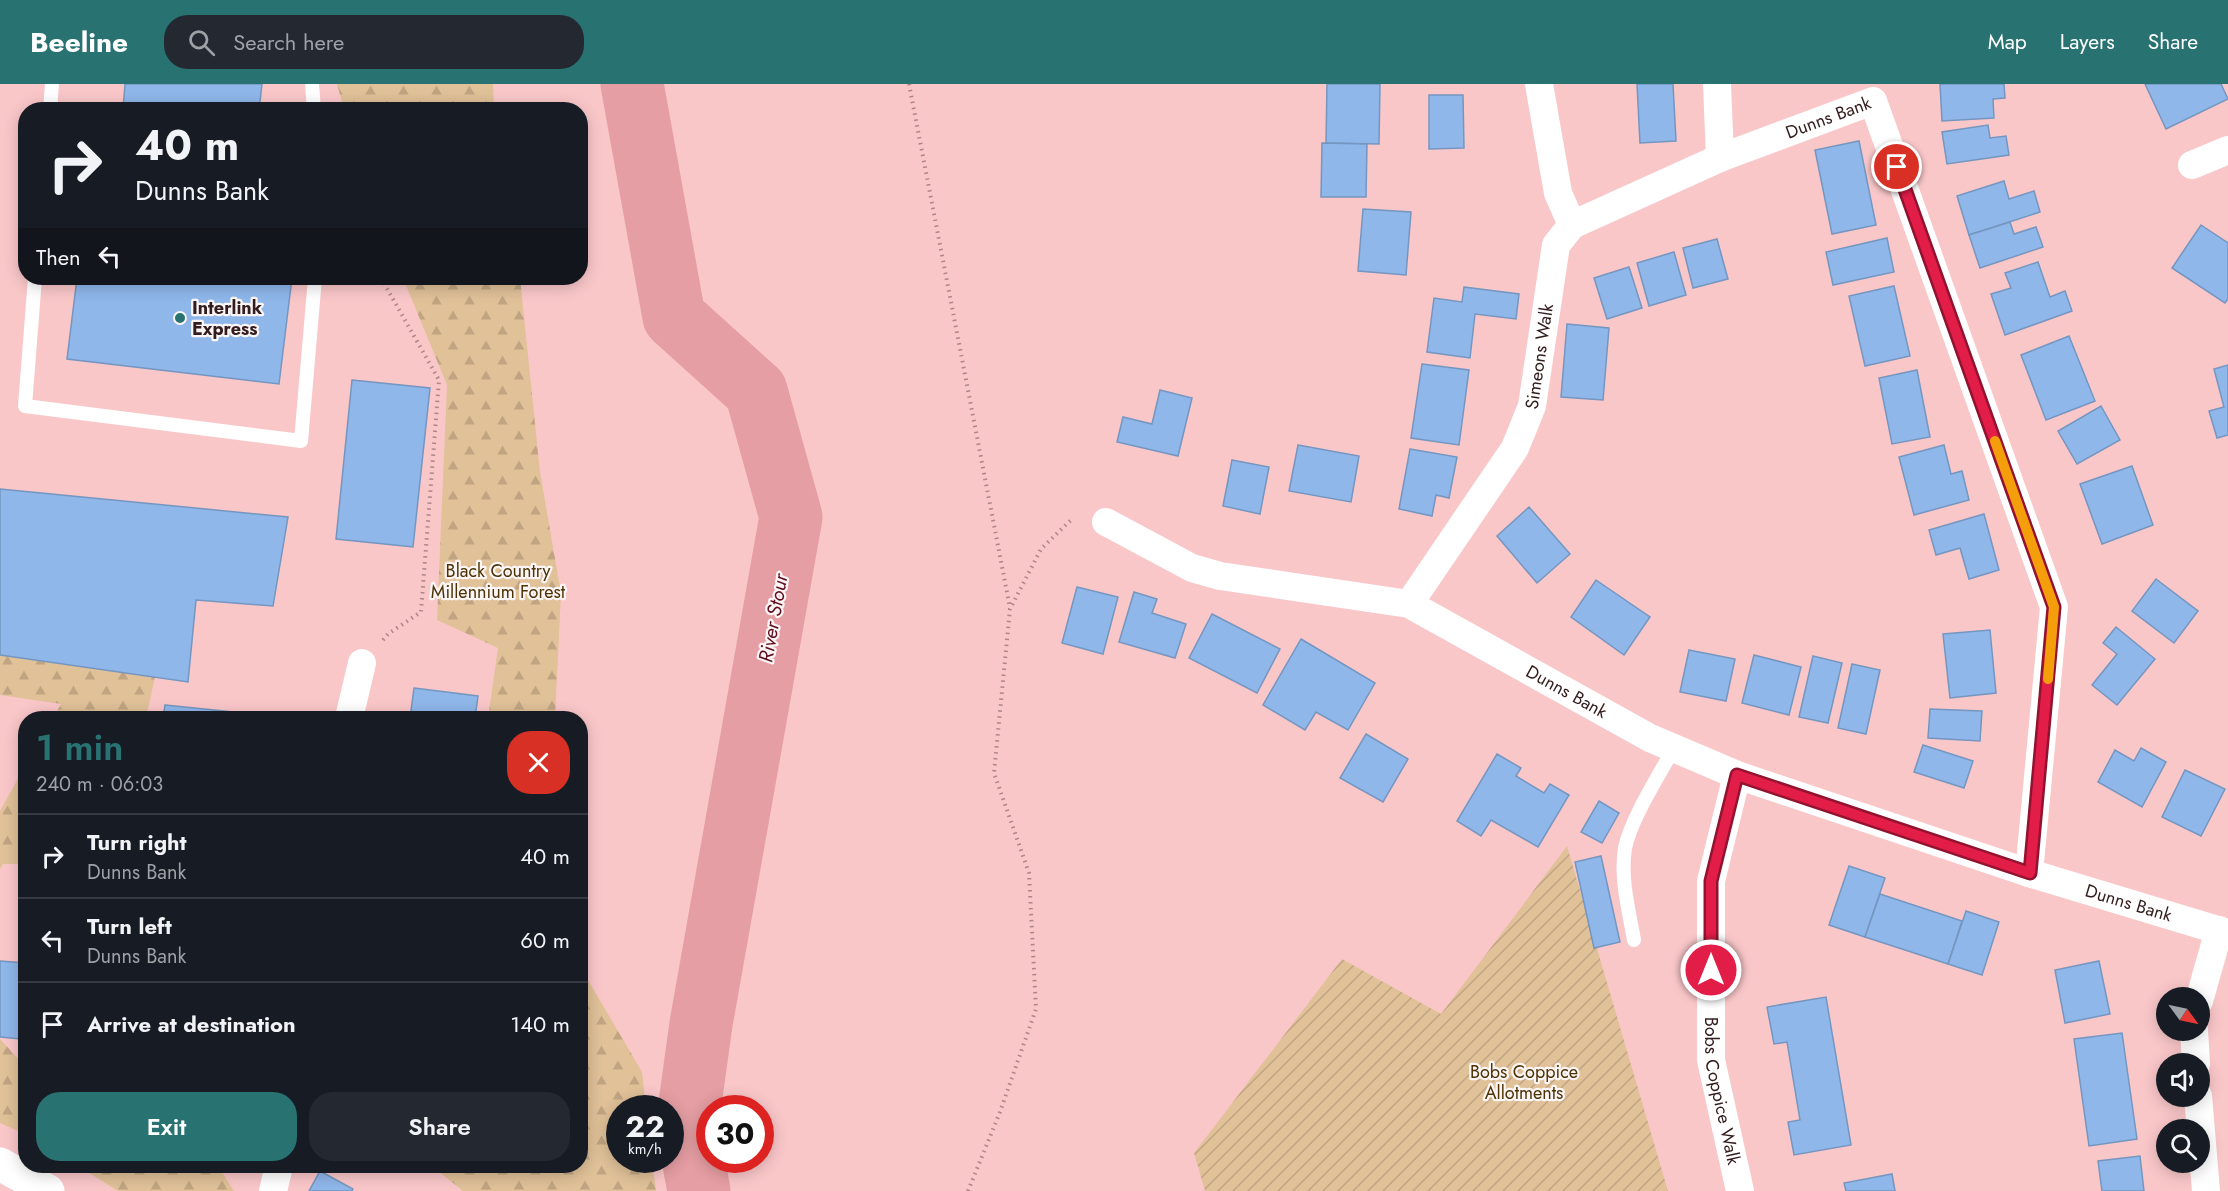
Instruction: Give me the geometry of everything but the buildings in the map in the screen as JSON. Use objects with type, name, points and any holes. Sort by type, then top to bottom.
[{"type":"street","points":[[1539,84],[1558,193],[1572,225]]},
{"type":"street","points":[[1717,84],[1720,158]]},
{"type":"street","name":"Dunns Bank","points":[[1572,225],[1720,158],[1873,101],[2054,607],[2030,873]]},
{"type":"street","points":[[2192,165],[2228,150]]},
{"type":"street","name":"Simeons Walk","points":[[1409,604],[1515,448],[1532,406],[1556,245],[1572,225]]},
{"type":"street","name":"Dunns Bank","points":[[1106,522],[1192,568],[1220,576],[1409,604],[1650,738],[1737,775],[2030,873],[2224,931]]},
{"type":"street","points":[[351,711],[362,663]]},
{"type":"street","name":"Bobs Coppice Walk","points":[[1737,775],[1711,881],[1711,1060],[1740,1191]]},
{"type":"street","points":[[2204,987],[2224,931]]},
{"type":"street","points":[[2200,1107],[2206,1191]]},
{"type":"street","points":[[0,1164],[48,1191]]},
{"type":"street","points":[[273,1191],[277,1173]]},
{"type":"lane","points":[[51,102],[52,84]]},
{"type":"lane","points":[[312,84],[313,102]]},
{"type":"lane","points":[[34,285],[25,406],[301,441],[314,285]]},
{"type":"lane","points":[[1634,940],[1625,885],[1625,848],[1640,810],[1674,748]]},
{"type":"path","points":[[909,84],[1010,609],[994,773],[1029,873],[1036,1009],[1000,1112],[968,1191]]},
{"type":"path","points":[[362,663],[388,634],[421,612],[439,380],[385,285]]},
{"type":"path","points":[[1010,609],[1041,549],[1071,520],[1106,522]]},
{"type":"green space","points":[[337,84],[493,84],[494,102],[342,102]]},
{"type":"green space","name":"Black Country Millennium Forest","points":[[406,285],[521,285],[540,472],[561,593],[555,711],[489,711],[498,648],[437,620],[447,385]]},
{"type":"green space","points":[[0,655],[155,677],[148,711],[57,711],[61,704],[0,695]]},
{"type":"green space","points":[[18,779],[18,864],[3,864],[0,869],[0,811]]},
{"type":"green space","name":"Bobs Coppice Allotments","points":[[1567,846],[1668,1191],[1205,1191],[1194,1153],[1342,959],[1441,1014]]},
{"type":"green space","points":[[588,980],[642,1072],[645,1095],[606,1095],[606,1173],[654,1173],[656,1191],[463,1191],[441,1173],[588,1173]]},
{"type":"green space","points":[[0,1039],[18,1058],[18,1131],[0,1123]]},
{"type":"green space","points":[[89,1173],[222,1173],[234,1191],[118,1191]]},
{"type":"waterway","name":"River Stour","points":[[632,84],[674,317],[756,391],[791,517],[701,1024],[687,1125],[699,1191]]},
{"type":"slow traffic","points":[[1995,441],[2054,607],[2048,679]]},
{"type":"place","name":"Interlink Express","points":[[180,318]]},
{"type":"route","points":[[1711,970],[1711,881],[1737,775],[2030,873],[2054,607],[1897,167]]}]
